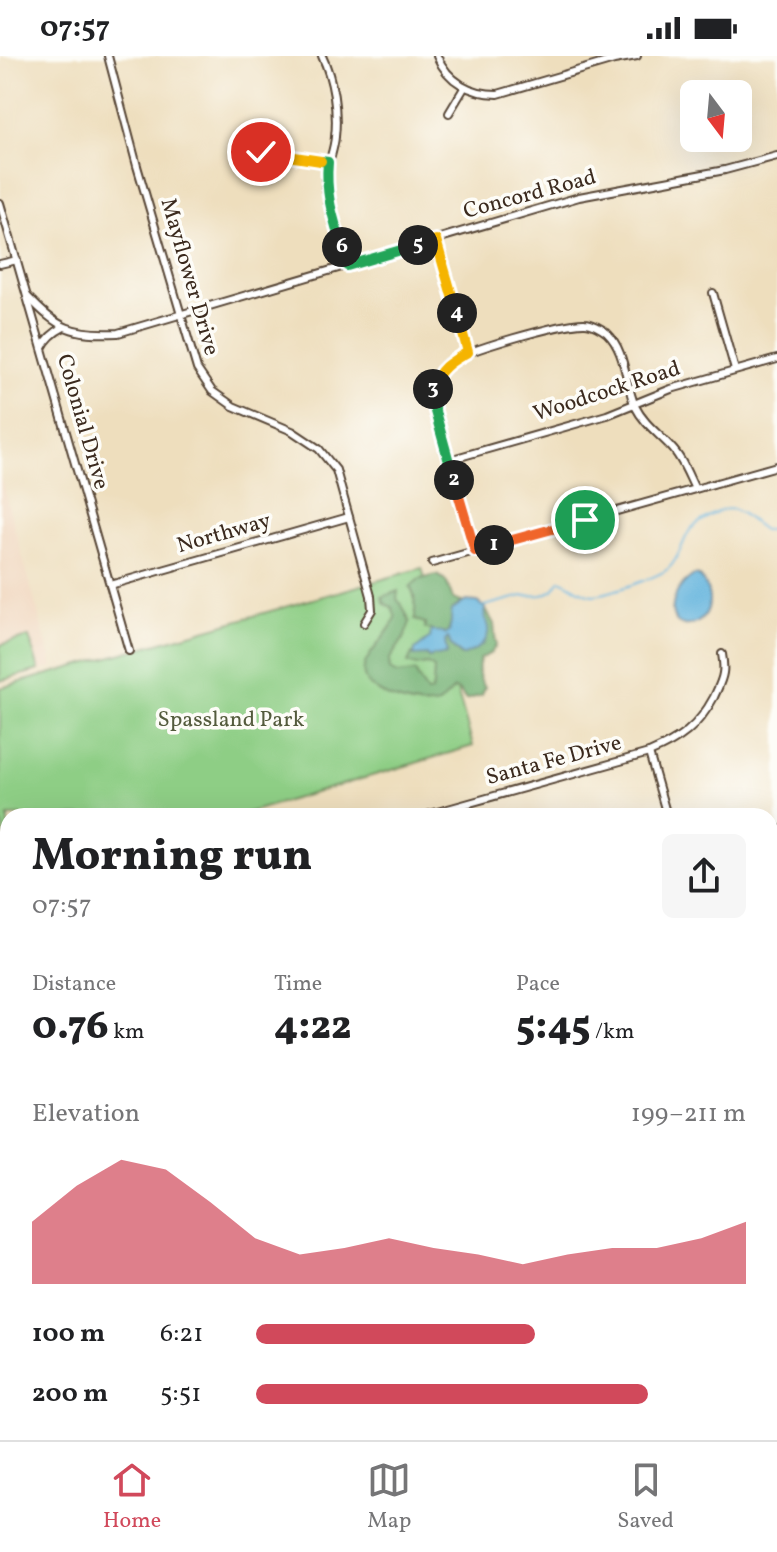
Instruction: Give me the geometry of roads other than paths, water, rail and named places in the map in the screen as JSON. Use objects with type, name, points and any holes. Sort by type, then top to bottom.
[{"type":"street","name":"Mayflower Drive","points":[[108,56],[197,369],[212,391],[233,406],[292,431],[319,449],[336,470],[372,602],[372,610],[364,623]]},
{"type":"street","points":[[322,56],[327,66],[334,104],[335,138],[328,162],[328,198],[347,266]]},
{"type":"street","points":[[437,56],[448,73],[464,88],[488,94],[510,92],[561,74],[637,56]]},
{"type":"street","points":[[449,113],[464,88]]},
{"type":"street","points":[[261,152],[328,162]]},
{"type":"street","name":"Concord Road","points":[[27,296],[51,320],[64,327],[92,334],[118,333],[579,197],[725,170],[777,156]]},
{"type":"street","name":"Colonial Drive","points":[[0,203],[129,651]]},
{"type":"street","points":[[436,240],[468,352]]},
{"type":"street","points":[[0,264],[17,260]]},
{"type":"street","points":[[713,293],[735,370]]},
{"type":"street","points":[[475,551],[431,397],[435,381],[445,365],[468,352],[588,322],[606,332],[618,347],[641,418],[673,448],[695,489]]},
{"type":"street","points":[[42,348],[55,332],[64,327]]},
{"type":"street","name":"Woodcock Road","points":[[449,460],[607,415],[671,389],[777,359]]},
{"type":"street","points":[[432,563],[777,466]]},
{"type":"street","name":"Northway","points":[[110,585],[349,517]]},
{"type":"street","name":"Santa Fe Drive","points":[[461,808],[669,745],[688,732],[705,713],[723,672],[722,654]]},
{"type":"street","points":[[649,753],[665,808]]},
{"type":"water","points":[[694,575],[699,576],[706,586],[708,609],[697,623],[682,625],[673,615],[674,600],[680,588]]},
{"type":"water","points":[[466,601],[477,602],[485,608],[488,634],[484,643],[462,656],[448,638],[445,641],[447,654],[430,658],[427,655],[414,656],[415,650],[430,638],[431,631],[449,632],[451,611]]},
{"type":"waterway","points":[[484,606],[523,596],[543,595],[553,590],[560,580],[594,595],[645,580],[669,568],[693,527],[723,510],[736,511],[763,530],[777,530]]},
{"type":"park label","name":"Spassland Park","points":[[231,720]]}]
